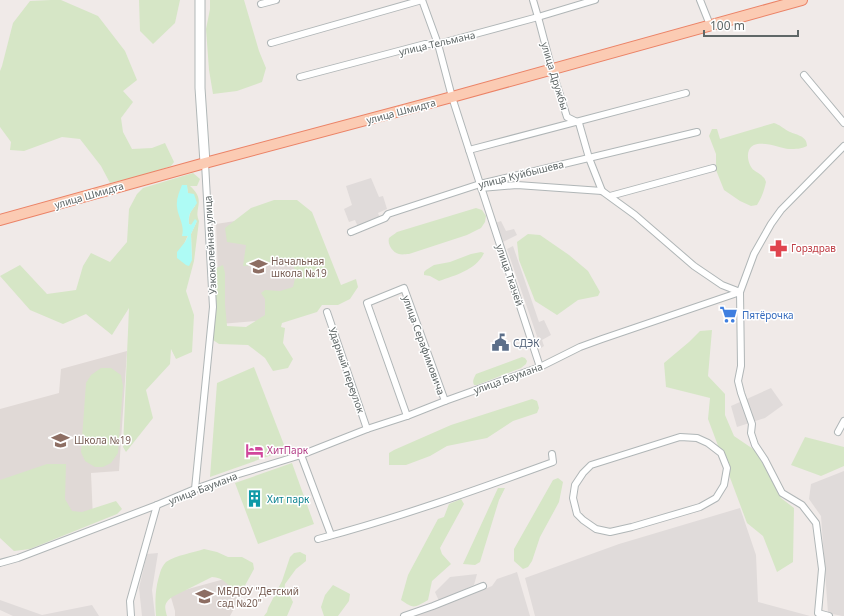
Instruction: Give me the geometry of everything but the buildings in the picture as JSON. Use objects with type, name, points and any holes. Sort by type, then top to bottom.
[{"type":"main road","name":"улица Шмидта","points":[[0,220],[205,162],[552,70],[802,0]]},
{"type":"street","name":"Узкоколейная улица","points":[[194,489],[214,307],[200,88],[200,0]]},
{"type":"street","points":[[261,4],[276,0]]},
{"type":"street","points":[[271,44],[422,0]]},
{"type":"street","name":"улица Ткачей","points":[[422,0],[438,44],[452,97],[480,186],[540,367]]},
{"type":"street","name":"улица Дружбы","points":[[533,0],[552,70],[567,117],[579,123],[589,158],[602,191]]},
{"type":"street","name":"улица Тельмана","points":[[300,77],[424,44],[438,44],[595,0]]},
{"type":"street","points":[[700,0],[710,25]]},
{"type":"street","points":[[804,75],[844,123]]},
{"type":"street","points":[[469,150],[686,93]]},
{"type":"street","name":"улица Куйбышева","points":[[351,232],[385,218],[388,214],[480,186],[697,132]]},
{"type":"street","points":[[829,616],[818,613],[822,569],[816,523],[802,505],[782,493],[766,460],[755,445],[751,433],[752,424],[738,381],[741,366],[740,292],[754,254],[771,224],[781,210],[844,146]]},
{"type":"street","points":[[610,196],[713,168]]},
{"type":"street","points":[[480,186],[517,185],[602,191],[635,215],[694,266],[722,285],[740,292]]},
{"type":"street","name":"улица Серафимовича","points":[[407,416],[367,303],[404,288],[445,401]]},
{"type":"street","name":"улица Баумана","points":[[0,564],[157,505],[194,489],[301,455],[367,429],[407,416],[540,367],[580,347],[740,292]]},
{"type":"street","name":"Ударный переулок","points":[[328,312],[367,429]]},
{"type":"street","points":[[838,432],[844,420]]},
{"type":"street","points":[[680,437],[696,438],[708,443],[721,453],[727,468],[724,485],[716,498],[700,507],[610,532],[596,529],[577,514],[573,498],[575,485],[583,473],[592,465],[680,437]]},
{"type":"street","points":[[318,539],[390,518],[540,467],[553,462],[552,454]]},
{"type":"street","points":[[301,455],[331,535]]},
{"type":"street","points":[[131,616],[130,601],[157,505]]},
{"type":"street","points":[[404,616],[483,586]]},
{"type":"shaded area","points":[[371,178],[379,197],[383,196],[387,209],[378,213],[381,220],[358,227],[355,220],[349,222],[344,209],[352,205],[346,186]]},
{"type":"shaded area","name":"Начальная школа №19","points":[[281,214],[313,311],[281,319],[220,324],[216,224]]},
{"type":"shaded area","points":[[501,221],[506,231],[514,229],[517,235],[503,242],[495,223]]},
{"type":"shaded area","points":[[513,246],[539,322],[544,320],[551,335],[542,340],[544,346],[541,348],[507,249]]},
{"type":"shaded area","name":"Школа №19","points":[[127,351],[119,471],[91,473],[93,519],[0,538],[0,409],[59,393],[61,369]]},
{"type":"shaded area","points":[[771,388],[783,405],[765,418],[737,427],[731,406]]},
{"type":"shaded area","points":[[844,471],[844,616],[842,616],[828,613],[821,516],[809,499],[811,484]]},
{"type":"shaded area","points":[[740,508],[756,555],[758,602],[810,616],[535,616],[525,578],[619,544]]},
{"type":"shaded area","points":[[158,553],[152,590],[155,616],[142,616],[139,588],[147,554]]},
{"type":"shaded area","points":[[517,572],[530,616],[412,616],[492,586],[497,579]]},
{"type":"shaded area","points":[[477,574],[474,585],[439,601],[435,592],[450,577]]},
{"type":"shaded area","name":"МБДОУ \"Детский сад №20\"","points":[[228,578],[238,601],[230,616],[175,616],[170,594]]},
{"type":"shaded area","points":[[0,600],[42,615],[92,605],[99,616],[13,616],[0,610]]},
{"type":"green space","points":[[61,0],[98,16],[125,51],[137,80],[123,91],[133,102],[121,118],[123,132],[132,149],[152,148],[165,143],[174,162],[171,166],[148,174],[110,183],[101,166],[80,139],[62,137],[24,151],[10,150],[11,142],[0,127],[0,71],[13,23],[30,1]]},
{"type":"green space","points":[[139,0],[180,0],[175,23],[153,44],[140,31]]},
{"type":"green space","points":[[210,0],[244,0],[259,51],[266,68],[262,82],[237,91],[213,94],[209,70],[206,29],[210,9]]},
{"type":"green space","points":[[774,123],[803,137],[807,146],[792,149],[768,144],[756,144],[752,146],[748,154],[750,165],[764,178],[766,182],[763,194],[757,205],[751,206],[740,201],[724,190],[716,170],[716,154],[709,136],[712,129],[717,129],[720,139]]},
{"type":"green space","points":[[193,173],[200,179],[197,186],[190,186],[195,191],[199,200],[197,212],[199,221],[194,261],[186,291],[194,315],[192,352],[176,359],[171,349],[170,364],[146,390],[153,418],[126,452],[123,447],[129,308],[112,335],[86,314],[63,324],[30,310],[0,276],[20,265],[47,294],[76,290],[83,266],[91,253],[110,262],[127,242],[129,209],[137,194],[143,188]],"holes":[[[187,187],[188,193],[195,206],[190,214],[189,224],[191,225],[197,221],[191,234],[192,260],[182,247],[188,235],[182,236],[184,231],[182,222]]]},
{"type":"green space","points":[[274,200],[297,200],[312,212],[341,285],[356,279],[358,287],[350,299],[338,305],[322,305],[317,312],[282,323],[281,327],[285,328],[283,343],[293,359],[288,368],[273,371],[265,358],[248,345],[219,344],[213,340],[214,269],[223,265],[225,273],[225,305],[227,326],[246,327],[265,315],[265,299],[261,293],[265,290],[280,291],[293,287],[296,274],[293,265],[243,266],[246,245],[227,242],[225,228],[251,208]]},
{"type":"green space","points":[[476,208],[482,210],[486,216],[485,222],[481,228],[467,235],[409,254],[397,253],[390,245],[389,238],[397,232]]},
{"type":"green space","points":[[528,234],[540,235],[569,255],[588,271],[600,292],[598,296],[578,300],[557,315],[535,301],[519,260],[517,242]]},
{"type":"green space","points":[[481,252],[484,253],[476,264],[459,274],[439,281],[430,276],[424,275],[426,270],[434,265],[450,262]]},
{"type":"green space","points":[[712,330],[708,376],[725,394],[725,415],[734,436],[756,451],[781,498],[794,508],[793,562],[777,572],[763,536],[747,523],[708,419],[710,398],[666,387],[664,363],[700,331]]},
{"type":"green space","points":[[522,357],[527,361],[521,368],[474,385],[473,381],[476,374]]},
{"type":"green space","points":[[254,367],[286,450],[210,477],[217,383]]},
{"type":"green space","points":[[101,368],[111,368],[121,375],[123,386],[118,453],[111,463],[103,467],[95,467],[85,461],[81,452],[86,383],[91,375]]},
{"type":"green space","points":[[532,399],[537,401],[539,408],[537,413],[513,421],[487,438],[447,446],[430,456],[406,465],[389,465],[389,453],[394,450],[451,425]]},
{"type":"green space","points":[[805,437],[844,447],[844,466],[821,476],[791,465]]},
{"type":"green space","points":[[292,463],[314,524],[258,544],[235,483]]},
{"type":"green space","points":[[47,464],[66,464],[65,499],[72,511],[82,512],[116,501],[122,509],[117,514],[30,549],[14,551],[0,538],[0,480]]},
{"type":"green space","points":[[558,478],[563,482],[559,502],[540,537],[532,561],[528,567],[523,569],[514,561],[514,549],[553,480]]},
{"type":"green space","points":[[498,488],[505,488],[499,500],[480,562],[475,565],[463,564]]},
{"type":"green space","points":[[461,499],[464,504],[440,548],[442,554],[451,564],[432,581],[428,600],[417,606],[409,605],[401,600],[408,575],[438,519],[444,517],[449,504]]},
{"type":"green space","points":[[204,549],[217,552],[228,557],[242,557],[253,563],[254,569],[242,591],[236,595],[229,585],[223,580],[212,577],[172,597],[165,606],[167,616],[156,616],[156,589],[160,572],[164,564],[185,554]]},
{"type":"green space","points":[[300,552],[306,555],[306,561],[296,569],[285,584],[284,593],[290,596],[293,602],[287,616],[264,616],[282,581],[290,557],[294,553]]},
{"type":"green space","points":[[333,585],[350,594],[349,601],[338,616],[324,616],[321,607],[325,595]]},
{"type":"water","points":[[182,185],[187,185],[188,193],[194,194],[197,203],[189,217],[189,224],[191,225],[195,219],[197,221],[191,234],[192,260],[189,266],[177,258],[177,252],[188,236],[182,236],[183,228],[177,207],[177,199]]},
{"type":"place","name":"Горздрав","points":[[778,248]]},
{"type":"place","name":"Начальная школа №19","points":[[258,267]]},
{"type":"place","name":"Пятёрочка","points":[[729,315]]},
{"type":"place","name":"СДЭК","points":[[500,343]]},
{"type":"place","name":"Школа №19","points":[[61,440]]},
{"type":"place","name":"ХитПарк","points":[[254,450]]},
{"type":"place","name":"Хит парк","points":[[254,499]]},
{"type":"place","name":"МБДОУ \"Детский сад №20\"","points":[[204,597]]}]
